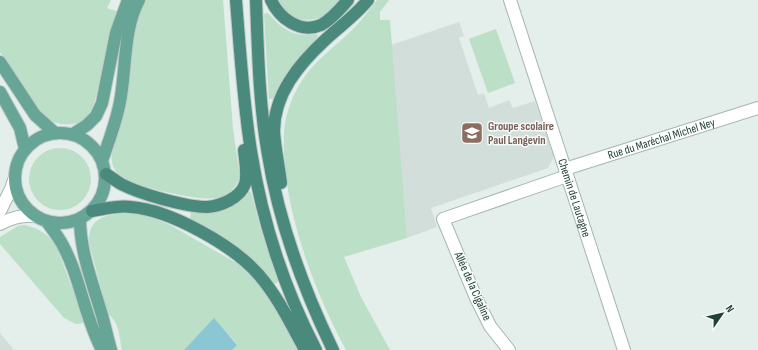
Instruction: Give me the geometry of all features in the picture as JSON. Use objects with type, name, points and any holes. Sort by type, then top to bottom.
[{"type":"highway","points":[[236,0],[251,151],[262,205],[280,267],[300,318],[316,350]]},
{"type":"highway","points":[[256,0],[260,93],[267,150],[278,204],[292,254],[313,308],[333,350]]},
{"type":"highway","points":[[271,0],[275,8],[286,20],[299,26],[311,27],[320,25],[327,21],[348,0]]},
{"type":"highway","points":[[292,254],[274,131],[278,106],[287,84],[297,70],[324,40],[350,18],[368,0]]},
{"type":"highway","points":[[106,174],[121,184],[135,190],[192,205],[212,206],[222,204],[235,196],[244,185],[246,178],[241,116],[240,43]]},
{"type":"highway","points":[[92,211],[121,206],[144,208],[179,221],[215,240],[258,274],[282,307],[305,350]]},
{"type":"main road","points":[[73,134],[88,125],[96,116],[102,103],[116,33],[128,0]]},
{"type":"main road","points":[[102,160],[121,98],[127,43],[132,20],[139,0]]},
{"type":"main road","points":[[0,62],[35,115],[54,133]]},
{"type":"main road","points":[[0,92],[20,128],[24,149]]},
{"type":"main road","points":[[54,133],[73,134],[90,144],[102,160],[106,174],[105,188],[100,200],[92,211],[80,219],[69,223],[58,224],[47,222],[35,216],[20,200],[14,180],[15,169],[24,149],[33,141],[54,133]]},
{"type":"main road","points":[[80,219],[80,231],[84,255],[104,320],[111,350]]},
{"type":"main road","points":[[47,222],[62,243],[68,256],[91,324],[102,350]]},
{"type":"street","name":"Chemin de Lautagne","points":[[510,0],[624,350]]},
{"type":"street","name":"Rue du Maréchal Michel Ney","points":[[443,219],[566,172],[758,108]]},
{"type":"street","points":[[0,210],[11,190],[14,180]]},
{"type":"street","points":[[0,224],[12,218],[35,216]]},
{"type":"street","name":"Allée de la Cigaline","points":[[443,219],[490,326],[509,350]]},
{"type":"shaded area","name":"Groupe scolaire Paul Langevin","points":[[459,22],[464,36],[459,38],[478,95],[484,93],[489,108],[509,100],[513,108],[535,101],[554,157],[548,168],[431,208],[437,227],[407,238],[391,45]]},
{"type":"shaded area","points":[[0,333],[14,350],[0,350]]},
{"type":"green space","points":[[0,0],[111,0],[107,8],[119,12],[92,109],[81,121],[64,124],[52,121],[42,115],[0,52]]},
{"type":"green space","points":[[143,0],[223,0],[233,129],[240,177],[235,186],[226,196],[214,199],[201,198],[151,188],[124,178],[117,173],[113,166],[112,148],[132,35]]},
{"type":"green space","points":[[279,0],[341,0],[330,12],[320,18],[308,20],[296,18],[291,15],[284,9]]},
{"type":"green space","points":[[377,0],[389,0],[380,12],[380,20],[390,20],[407,238],[344,257],[361,297],[390,350],[346,350],[311,273],[294,217],[284,160],[284,133],[290,105],[303,79],[320,59],[355,27]]},
{"type":"green space","points":[[268,13],[284,28],[295,34],[317,34],[319,39],[293,67],[273,99],[269,99],[264,14]]},
{"type":"green space","points":[[496,29],[515,83],[488,93],[469,39]]},
{"type":"green space","points":[[60,148],[72,151],[82,157],[88,167],[91,179],[88,191],[82,201],[72,207],[60,210],[48,207],[38,201],[32,191],[29,179],[32,167],[38,157],[48,151]]},
{"type":"green space","points":[[247,191],[251,192],[261,230],[278,282],[273,285],[190,221],[191,211],[208,212],[222,209],[234,202]]},
{"type":"green space","points":[[142,213],[170,225],[238,264],[258,282],[275,307],[298,350],[232,350],[237,344],[214,319],[184,350],[122,350],[117,326],[115,321],[108,314],[89,243],[90,234],[93,225],[103,217],[116,214]]},
{"type":"green space","points":[[24,225],[42,232],[56,245],[85,323],[76,324],[64,318],[0,244],[0,237],[18,226]]},
{"type":"water","points":[[214,318],[237,345],[232,350],[184,350]]},
{"type":"place","name":"Groupe scolaire Paul Langevin","points":[[472,133]]}]
